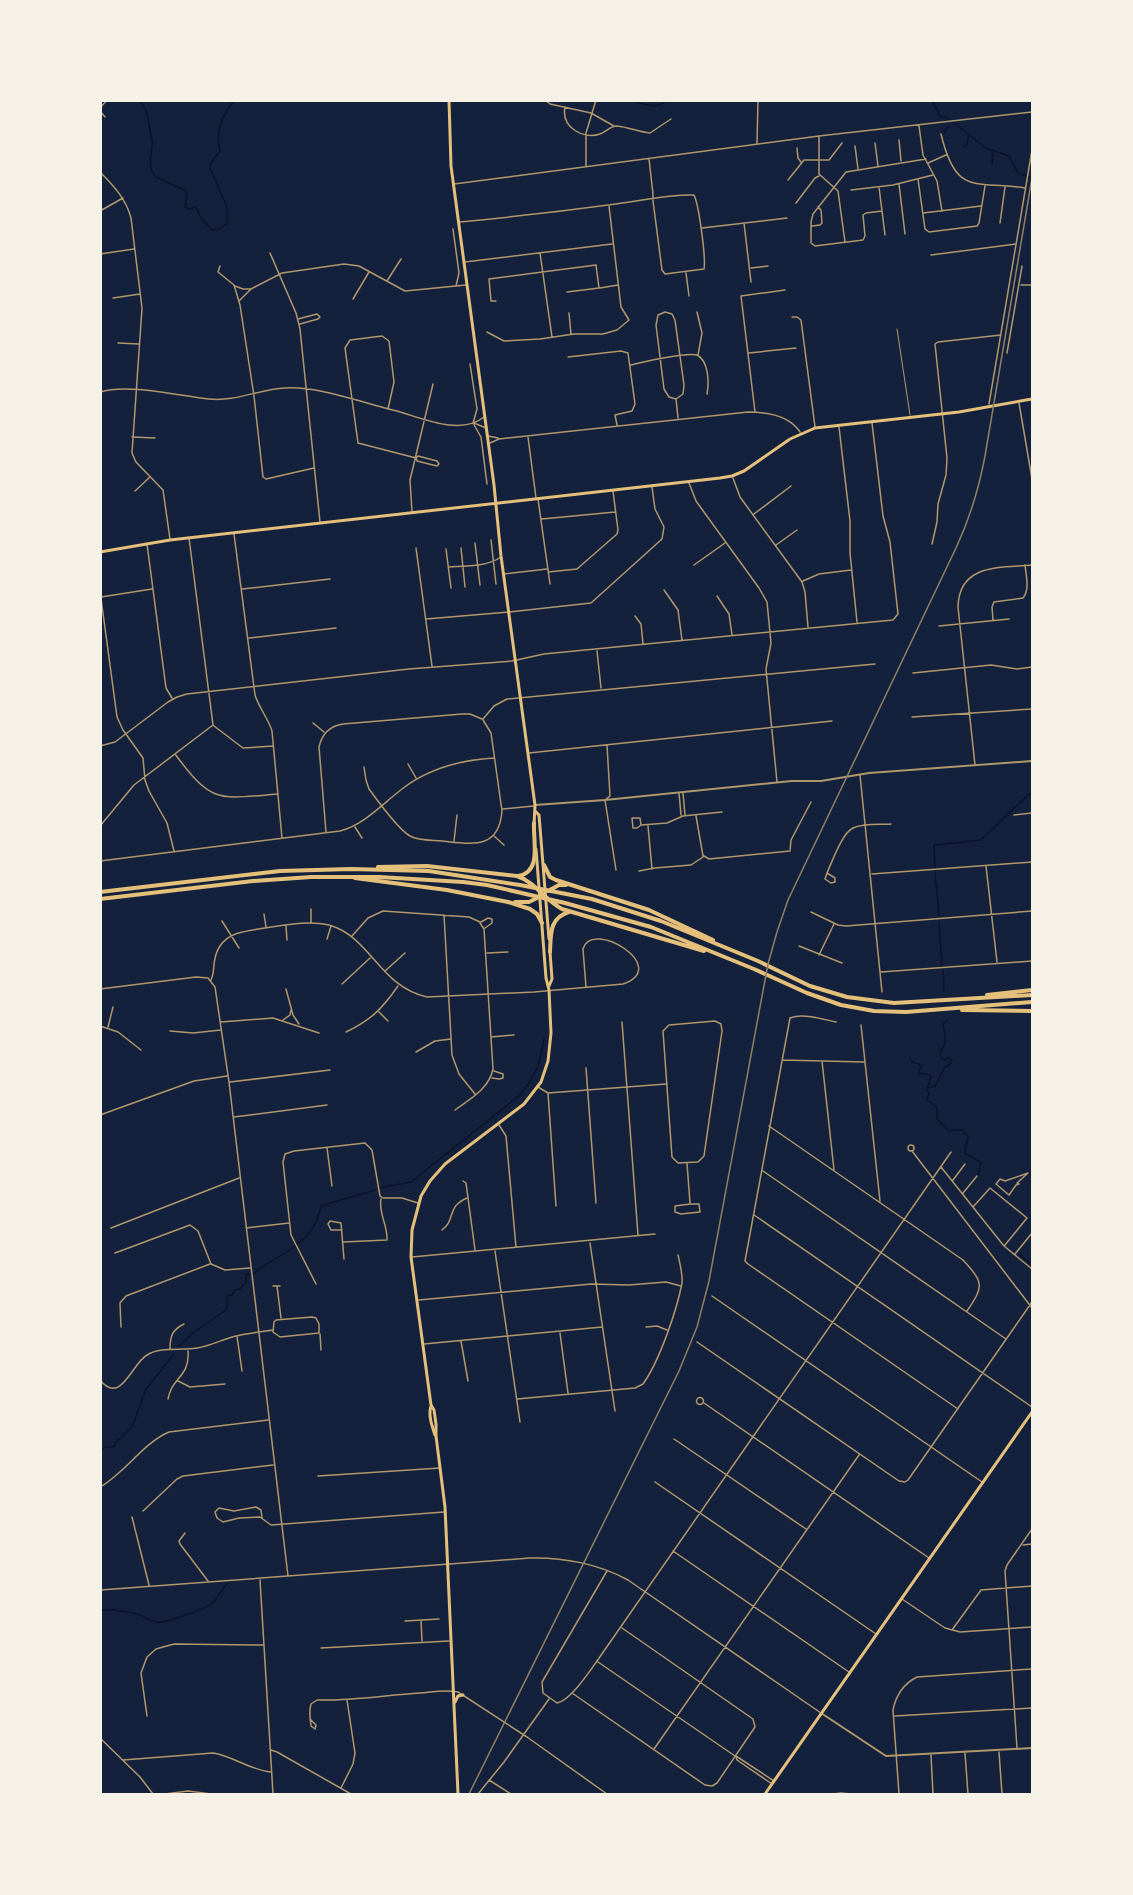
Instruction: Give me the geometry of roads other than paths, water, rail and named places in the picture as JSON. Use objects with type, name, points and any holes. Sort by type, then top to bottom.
[{"type":"highway","points":[[517,876],[528,872],[534,863],[534,824]]},
{"type":"highway","points":[[544,865],[550,877],[567,885],[649,910],[737,953]]},
{"type":"highway","points":[[100,892],[268,872],[427,866],[524,878],[555,905],[570,912],[658,936],[735,961]]},
{"type":"highway","points":[[351,869],[419,870],[520,885],[592,899],[661,921],[826,992],[860,1000],[894,1003],[1032,995]]},
{"type":"highway","points":[[336,876],[447,890],[508,902],[530,909],[537,914],[542,923]]},
{"type":"highway","points":[[100,899],[253,881],[336,876],[463,882],[565,903],[651,927],[824,999],[860,1009],[898,1012],[1032,1002]]},
{"type":"highway","points":[[508,902],[529,902],[559,885],[567,885]]},
{"type":"highway","points":[[550,952],[554,921],[570,912]]},
{"type":"highway","points":[[945,1000],[1032,990]]},
{"type":"highway","points":[[940,1010],[1032,1011]]},
{"type":"main road","points":[[449,100],[450,152],[536,811],[534,824],[552,979],[549,988]]},
{"type":"main road","points":[[100,552],[170,540],[732,476],[800,433],[815,428],[975,409],[1032,399]]},
{"type":"main road","points":[[458,1794],[445,1512],[436,1436],[429,1410],[431,1405],[411,1257],[412,1230],[419,1204],[429,1181],[439,1170],[524,1104],[538,1087],[546,1071],[550,1049],[549,988],[546,978],[542,923],[544,865],[539,815],[536,811]]},
{"type":"main road","points":[[765,1794],[983,1483],[1032,1409]]},
{"type":"main road","points":[[454,1704],[458,1696],[463,1695]]},
{"type":"street","points":[[105,117],[100,109],[107,100]]},
{"type":"street","points":[[545,100],[591,113],[615,126],[650,133],[671,119]]},
{"type":"street","points":[[586,167],[586,134],[596,100]]},
{"type":"street","points":[[757,144],[758,100]]},
{"type":"street","points":[[565,107],[564,117],[567,124],[586,134],[598,134],[615,126]]},
{"type":"street","points":[[454,184],[819,136],[1032,112]]},
{"type":"street","points":[[919,125],[922,150],[937,182],[942,211]]},
{"type":"street","points":[[941,134],[946,155],[960,176],[974,184],[1026,188]]},
{"type":"street","points":[[819,136],[819,176]]},
{"type":"street","points":[[899,140],[901,162]]},
{"type":"street","points":[[788,180],[806,159],[830,159],[842,143]]},
{"type":"street","points":[[875,143],[878,167]]},
{"type":"street","points":[[855,146],[858,170]]},
{"type":"street","points":[[797,148],[798,158],[802,163]]},
{"type":"street","points":[[989,405],[1032,150]]},
{"type":"street","points":[[928,164],[946,155]]},
{"type":"street","points":[[459,222],[653,199],[694,195],[697,200],[704,268],[665,274],[662,270],[653,199],[649,159]]},
{"type":"street","points":[[882,211],[863,215],[864,239],[812,245],[812,218],[846,172],[926,159]]},
{"type":"street","points":[[100,172],[123,198],[132,218],[142,308],[132,437],[133,456],[164,492],[170,540]]},
{"type":"street","points":[[851,190],[934,175]]},
{"type":"street","points":[[819,176],[838,191],[845,243]]},
{"type":"street","points":[[796,203],[819,176]]},
{"type":"street","points":[[918,179],[927,231],[978,226],[985,186]]},
{"type":"street","points":[[899,183],[905,234]]},
{"type":"street","points":[[879,186],[885,235]]},
{"type":"street","points":[[1000,223],[1005,186]]},
{"type":"street","points":[[100,211],[123,198]]},
{"type":"street","points":[[487,332],[504,341],[552,338],[572,334],[603,334],[613,332],[629,320],[621,307],[608,205]]},
{"type":"street","points":[[923,213],[982,206]]},
{"type":"street","points":[[811,226],[822,223],[821,210],[818,207]]},
{"type":"street","points":[[700,228],[788,218]]},
{"type":"street","points":[[744,223],[751,282]]},
{"type":"street","points":[[453,230],[459,273],[456,286]]},
{"type":"street","points":[[464,262],[613,243]]},
{"type":"street","points":[[931,255],[1017,244]]},
{"type":"street","points":[[100,254],[135,248]]},
{"type":"street","points":[[540,253],[552,338]]},
{"type":"street","points":[[270,254],[299,324],[320,523]]},
{"type":"street","points":[[387,282],[401,259]]},
{"type":"street","points":[[238,301],[251,289],[279,273],[350,264],[400,290],[467,285]]},
{"type":"street","points":[[496,301],[491,301],[489,279],[596,265],[599,288]]},
{"type":"street","points":[[220,266],[219,273],[234,285],[243,289],[251,289]]},
{"type":"street","points":[[750,268],[768,266]]},
{"type":"street","points":[[1007,353],[1022,266]]},
{"type":"street","points":[[353,299],[369,272]]},
{"type":"street","points":[[686,272],[689,296]]},
{"type":"street","points":[[234,285],[254,393],[263,477],[266,479],[314,468]]},
{"type":"street","points":[[567,292],[618,285]]},
{"type":"street","points":[[1020,285],[1032,285]]},
{"type":"street","points":[[755,412],[741,296],[785,290]]},
{"type":"street","points":[[112,298],[141,294]]},
{"type":"street","points":[[664,312],[672,315],[675,320],[680,356],[684,389],[681,396],[676,399],[669,397],[665,392],[660,359],[656,321],[658,315],[664,312]]},
{"type":"street","points":[[697,312],[702,333],[698,356]]},
{"type":"street","points":[[298,320],[317,314],[320,317],[299,324]]},
{"type":"street","points":[[569,314],[572,334]]},
{"type":"street","points":[[792,317],[799,317],[801,320],[815,428]]},
{"type":"street","points":[[932,544],[947,466],[935,352],[936,342],[1000,335]]},
{"type":"street","points":[[388,409],[394,381],[388,339],[382,336],[353,339],[347,343],[345,348],[358,442],[416,458],[417,461],[437,466],[439,464],[428,458],[418,456],[416,458]]},
{"type":"street","points":[[118,343],[140,344]]},
{"type":"street","points":[[748,354],[796,348]]},
{"type":"street","points":[[568,357],[625,351],[629,355],[635,408],[628,413],[615,415],[617,426]]},
{"type":"street","points":[[630,365],[693,354],[703,361],[707,374],[707,394]]},
{"type":"street","points":[[471,364],[477,409],[473,423],[481,437],[487,484]]},
{"type":"street","points":[[412,513],[410,484],[434,384]]},
{"type":"street","points":[[100,392],[113,389],[215,399],[285,388],[306,389],[450,425],[473,423],[484,417]]},
{"type":"street","points":[[676,399],[678,419]]},
{"type":"street","points":[[1019,401],[1032,479]]},
{"type":"street","points":[[488,444],[499,439],[755,412],[789,420],[800,433]]},
{"type":"street","points":[[100,746],[115,742],[172,699],[182,695],[515,660],[544,654],[891,621],[897,617],[897,598],[891,551],[883,516],[872,422]]},
{"type":"street","points":[[473,423],[486,428]]},
{"type":"street","points":[[839,426],[850,521],[849,542],[858,623]]},
{"type":"street","points":[[487,435],[499,439]]},
{"type":"street","points":[[528,436],[550,584]]},
{"type":"street","points":[[132,437],[155,438]]},
{"type":"street","points":[[135,491],[150,476]]},
{"type":"street","points":[[732,476],[737,492],[802,582],[806,597],[808,628]]},
{"type":"street","points":[[688,482],[696,501],[765,596],[771,647],[766,664],[766,674],[777,782]]},
{"type":"street","points":[[426,619],[591,603],[663,537],[664,527],[655,509],[652,486]]},
{"type":"street","points":[[753,514],[791,486]]},
{"type":"street","points":[[548,572],[577,569],[617,534],[613,490]]},
{"type":"street","points":[[541,519],[616,512]]},
{"type":"street","points":[[776,545],[797,530]]},
{"type":"street","points":[[234,533],[254,687],[257,701],[272,728],[282,839]]},
{"type":"street","points":[[189,538],[213,725],[243,748],[274,746]]},
{"type":"street","points":[[491,540],[496,584]]},
{"type":"street","points":[[694,565],[725,542]]},
{"type":"street","points":[[475,543],[480,585]]},
{"type":"street","points":[[147,544],[166,687],[172,699]]},
{"type":"street","points":[[416,548],[432,667]]},
{"type":"street","points":[[462,548],[465,586]]},
{"type":"street","points":[[446,549],[451,588]]},
{"type":"street","points":[[448,567],[493,561],[501,556]]},
{"type":"street","points":[[975,765],[958,600],[963,585],[977,573],[990,568],[1032,564]]},
{"type":"street","points":[[993,620],[994,602],[1026,596],[1025,565]]},
{"type":"street","points":[[504,574],[548,569]]},
{"type":"street","points":[[802,582],[819,574],[852,570]]},
{"type":"street","points":[[241,590],[330,579]]},
{"type":"street","points":[[101,597],[153,588]]},
{"type":"street","points":[[664,590],[678,610],[682,640]]},
{"type":"street","points":[[100,591],[117,717],[143,758],[144,776],[149,791],[168,823],[174,852]]},
{"type":"street","points":[[717,596],[729,615],[732,636]]},
{"type":"street","points":[[635,616],[641,624],[643,644]]},
{"type":"street","points":[[939,626],[1009,619]]},
{"type":"street","points":[[248,638],[336,628]]},
{"type":"street","points":[[596,650],[601,689]]},
{"type":"street","points":[[483,719],[498,702],[520,698],[875,664]]},
{"type":"street","points":[[913,673],[995,665],[1017,669],[1032,667]]},
{"type":"street","points":[[912,717],[1032,709]]},
{"type":"street","points":[[326,833],[319,749],[325,733],[336,725],[466,714],[483,719],[491,733],[502,809],[501,822],[493,836],[478,844],[419,839],[411,836],[382,806],[368,785],[364,767]]},
{"type":"street","points":[[528,753],[832,721]]},
{"type":"street","points":[[313,723],[325,733]]},
{"type":"street","points":[[100,826],[131,788],[144,776],[213,725]]},
{"type":"street","points":[[605,800],[610,796],[607,744]]},
{"type":"street","points":[[175,754],[196,782],[217,795],[230,798],[278,794]]},
{"type":"street","points":[[100,861],[340,831],[355,826],[417,778],[452,764],[494,758]]},
{"type":"street","points":[[502,809],[777,782],[823,781],[860,775],[1032,761]]},
{"type":"street","points":[[408,764],[417,778]]},
{"type":"street","points":[[860,775],[882,992]]},
{"type":"street","points":[[681,792],[685,816]]},
{"type":"street","points":[[681,792],[681,817]]},
{"type":"street","points":[[605,800],[616,870]]},
{"type":"street","points":[[696,816],[704,856],[709,859],[790,851],[791,840],[811,802]]},
{"type":"street","points":[[641,825],[667,823],[685,816],[722,812]]},
{"type":"street","points":[[1014,815],[1032,813]]},
{"type":"street","points":[[454,842],[456,815]]},
{"type":"street","points":[[827,873],[848,831],[865,826],[891,824]]},
{"type":"street","points":[[648,825],[652,869]]},
{"type":"street","points":[[355,826],[362,838]]},
{"type":"street","points":[[493,836],[504,845]]},
{"type":"street","points":[[639,871],[691,865],[704,856]]},
{"type":"street","points":[[870,874],[1032,862]]},
{"type":"street","points":[[986,866],[997,963]]},
{"type":"street","points":[[311,909],[311,923]]},
{"type":"street","points":[[352,937],[370,916],[383,911],[395,910],[473,918],[480,922],[484,929],[493,1071],[484,1087],[455,1110]]},
{"type":"street","points":[[811,912],[846,926],[1032,911]]},
{"type":"street","points":[[264,914],[266,928]]},
{"type":"street","points":[[444,915],[452,1055],[455,1067],[475,1094]]},
{"type":"street","points":[[480,922],[488,918],[492,919],[492,923],[484,929]]},
{"type":"street","points":[[222,921],[239,948]]},
{"type":"street","points":[[210,979],[214,975],[216,952],[231,936],[240,932],[311,923],[331,926],[352,937],[399,985],[419,995],[434,997],[549,988],[586,987],[623,984],[630,981],[638,971],[635,957],[619,945],[594,939],[588,941],[583,950],[586,987]]},
{"type":"street","points":[[819,955],[834,923]]},
{"type":"street","points":[[286,926],[287,940]]},
{"type":"street","points":[[327,939],[331,926]]},
{"type":"street","points":[[798,946],[842,963]]},
{"type":"street","points":[[486,953],[508,951]]},
{"type":"street","points":[[385,971],[405,953]]},
{"type":"street","points":[[342,984],[372,957]]},
{"type":"street","points":[[881,972],[1032,961]]},
{"type":"street","points":[[100,989],[196,977],[210,979],[215,987],[228,1076],[288,1576]]},
{"type":"street","points":[[346,1032],[379,1012],[399,985]]},
{"type":"street","points":[[286,989],[294,1019],[300,1026]]},
{"type":"street","points":[[108,1028],[113,1008]]},
{"type":"street","points":[[283,1020],[290,1015],[291,1009]]},
{"type":"street","points":[[379,1012],[387,1021]]},
{"type":"street","points":[[221,1022],[267,1017],[320,1033]]},
{"type":"street","points":[[836,1022],[813,1017],[791,1017],[745,1262],[958,1409]]},
{"type":"street","points":[[622,1022],[638,1236]]},
{"type":"street","points":[[720,1022],[722,1030],[704,1156],[700,1161],[687,1162],[676,1162],[672,1157],[663,1032],[669,1024],[720,1022]]},
{"type":"street","points":[[861,1025],[880,1202]]},
{"type":"street","points":[[100,1026],[118,1032],[141,1050]]},
{"type":"street","points":[[170,1031],[193,1033],[221,1030]]},
{"type":"street","points":[[491,1037],[514,1035]]},
{"type":"street","points":[[416,1052],[435,1041],[451,1039]]},
{"type":"street","points":[[782,1060],[865,1062]]},
{"type":"street","points":[[822,1061],[834,1171]]},
{"type":"street","points":[[586,1068],[596,1203]]},
{"type":"street","points":[[228,1082],[330,1070]]},
{"type":"street","points":[[491,1077],[502,1079],[504,1076],[493,1071]]},
{"type":"street","points":[[100,1115],[194,1081],[228,1076]]},
{"type":"street","points":[[538,1087],[548,1093],[667,1084]]},
{"type":"street","points":[[548,1093],[556,1206]]},
{"type":"street","points":[[233,1117],[327,1105]]},
{"type":"street","points":[[499,1124],[506,1136],[516,1248]]},
{"type":"street","points":[[769,1126],[956,1254],[974,1274],[980,1285],[980,1291],[966,1311]]},
{"type":"street","points":[[316,1284],[295,1244],[290,1223],[282,1162],[284,1156],[290,1151],[362,1143],[372,1150],[387,1240],[343,1242]]},
{"type":"street","points":[[327,1147],[332,1186]]},
{"type":"street","points":[[697,1342],[899,1481],[908,1480],[1032,1305],[912,1151]]},
{"type":"street","points":[[607,1571],[542,1682],[541,1690],[549,1698],[560,1703],[572,1693],[597,1661],[951,1152]]},
{"type":"street","points":[[687,1162],[690,1204]]},
{"type":"street","points":[[952,1181],[966,1164]]},
{"type":"street","points":[[941,1167],[1004,1246],[1032,1269]]},
{"type":"street","points":[[761,1170],[1007,1339]]},
{"type":"street","points":[[1028,1173],[1009,1195],[996,1184],[999,1179],[1005,1181],[1028,1173]]},
{"type":"street","points":[[962,1194],[977,1176]]},
{"type":"street","points":[[111,1228],[240,1178]]},
{"type":"street","points":[[463,1181],[466,1183],[475,1251]]},
{"type":"street","points":[[973,1207],[990,1188],[1028,1218],[1004,1246]]},
{"type":"street","points":[[442,1230],[448,1226],[453,1208],[468,1197]]},
{"type":"street","points":[[381,1198],[402,1198],[419,1204]]},
{"type":"street","points":[[690,1204],[699,1204],[700,1212],[681,1214],[675,1212],[675,1206],[690,1204]]},
{"type":"street","points":[[753,1214],[1032,1409]]},
{"type":"street","points":[[342,1230],[330,1230],[328,1224],[330,1221],[341,1222],[342,1230],[343,1242],[344,1259]]},
{"type":"street","points":[[246,1228],[290,1223]]},
{"type":"street","points":[[116,1253],[190,1226],[198,1231],[211,1264]]},
{"type":"street","points":[[1014,1254],[1032,1233]]},
{"type":"street","points":[[411,1257],[656,1234]]},
{"type":"street","points":[[590,1241],[615,1411]]},
{"type":"street","points":[[495,1250],[520,1422]]},
{"type":"street","points":[[517,1399],[638,1387],[643,1384],[668,1330],[681,1286],[678,1255]]},
{"type":"street","points":[[121,1327],[120,1303],[126,1296],[211,1264],[225,1270],[251,1268]]},
{"type":"street","points":[[417,1301],[596,1284],[629,1285],[666,1282],[681,1286]]},
{"type":"street","points":[[273,1286],[278,1286],[281,1318]]},
{"type":"street","points":[[712,1296],[983,1483]]},
{"type":"street","points":[[320,1333],[280,1336],[274,1334],[274,1322],[281,1318],[316,1318],[319,1324],[320,1333],[321,1350]]},
{"type":"street","points":[[170,1350],[172,1334],[184,1324]]},
{"type":"street","points":[[646,1327],[657,1326],[668,1330]]},
{"type":"street","points":[[423,1344],[602,1327]]},
{"type":"street","points":[[100,1380],[109,1387],[118,1387],[125,1382],[144,1356],[156,1351],[188,1350],[237,1335],[273,1330]]},
{"type":"street","points":[[559,1331],[568,1394]]},
{"type":"street","points":[[237,1335],[242,1371]]},
{"type":"street","points":[[461,1340],[468,1381]]},
{"type":"street","points":[[168,1399],[171,1389],[188,1365],[188,1350]]},
{"type":"street","points":[[177,1381],[190,1388],[225,1384]]},
{"type":"street","points":[[704,1403],[930,1559]]},
{"type":"street","points":[[100,1487],[156,1440],[169,1432],[269,1420]]},
{"type":"street","points":[[674,1439],[806,1530]]},
{"type":"street","points":[[654,1749],[859,1454]]},
{"type":"street","points":[[143,1511],[183,1476],[274,1464]]},
{"type":"street","points":[[318,1476],[441,1468]]},
{"type":"street","points":[[655,1482],[876,1635]]},
{"type":"street","points":[[262,1518],[261,1509],[256,1507],[234,1511],[219,1508],[215,1512],[217,1518],[223,1522],[238,1518],[262,1518],[272,1525],[445,1512]]},
{"type":"street","points":[[132,1517],[150,1586]]},
{"type":"street","points":[[1017,1749],[1006,1568],[1032,1529]]},
{"type":"street","points":[[185,1533],[179,1542],[208,1582]]},
{"type":"street","points":[[1022,1545],[1032,1544]]},
{"type":"street","points":[[674,1551],[850,1673]]},
{"type":"street","points":[[100,1590],[546,1557],[562,1559],[607,1571],[646,1591],[882,1755],[896,1757],[1032,1749]]},
{"type":"street","points":[[260,1578],[273,1794]]},
{"type":"street","points":[[952,1630],[979,1592],[1032,1586]]},
{"type":"street","points":[[902,1598],[945,1628],[960,1632],[1032,1627]]},
{"type":"street","points":[[405,1621],[439,1619]]},
{"type":"street","points":[[421,1620],[422,1642]]},
{"type":"street","points":[[572,1693],[705,1785],[710,1786],[717,1783],[755,1727],[754,1720],[621,1627]]},
{"type":"street","points":[[321,1648],[450,1641]]},
{"type":"street","points":[[147,1716],[141,1673],[147,1657],[156,1648],[174,1644],[265,1644]]},
{"type":"street","points":[[597,1661],[773,1783]]},
{"type":"street","points":[[899,1794],[894,1716],[897,1697],[904,1686],[913,1679],[1032,1669]]},
{"type":"street","points":[[310,1719],[310,1706],[317,1701],[454,1691],[608,1794]]},
{"type":"street","points":[[478,1794],[504,1762],[549,1698]]},
{"type":"street","points":[[341,1788],[355,1753],[347,1700]]},
{"type":"street","points":[[894,1716],[1032,1708]]},
{"type":"street","points":[[100,1738],[140,1777],[153,1794]]},
{"type":"street","points":[[270,1750],[278,1752],[351,1794]]},
{"type":"street","points":[[999,1751],[1002,1794]]},
{"type":"street","points":[[123,1760],[213,1753],[272,1773]]},
{"type":"street","points":[[965,1753],[968,1794]]},
{"type":"street","points":[[931,1755],[933,1794]]},
{"type":"street","points":[[489,1779],[511,1794]]},
{"type":"street","points":[[165,1794],[188,1791],[211,1794]]},
{"type":"street","points":[[833,1794],[842,1792],[851,1794]]},
{"type":"lane","points":[[897,329],[910,417]]},
{"type":"waterway","points":[[138,100],[146,110],[148,118],[152,141],[150,162],[153,174],[184,190],[187,193],[185,207],[189,209],[196,207],[201,218],[212,230],[220,229],[227,223],[227,207],[210,164],[220,151],[218,137],[223,118],[235,100]]},
{"type":"waterway","points":[[628,100],[653,106],[667,100]]},
{"type":"waterway","points":[[932,100],[940,116],[950,119]]},
{"type":"waterway","points":[[954,123],[986,148],[1009,156],[1018,173],[1031,177]]},
{"type":"waterway","points":[[945,134],[949,126]]},
{"type":"waterway","points":[[963,147],[967,145],[968,136]]},
{"type":"waterway","points":[[992,164],[993,150]]},
{"type":"waterway","points":[[935,868],[934,845],[981,840],[1032,793]]},
{"type":"waterway","points":[[935,873],[939,916]]},
{"type":"waterway","points":[[939,922],[942,966]]},
{"type":"waterway","points":[[943,970],[944,991]]},
{"type":"waterway","points":[[929,1088],[935,1086],[945,1067],[952,1060],[949,1058],[944,1060],[940,1051],[945,1042],[943,1024],[947,1021]]},
{"type":"waterway","points":[[379,1188],[411,1182],[520,1095],[536,1069],[544,1039]]},
{"type":"waterway","points":[[910,1058],[912,1062],[921,1067],[918,1073],[931,1077],[927,1100],[937,1107],[937,1119],[948,1130],[962,1130],[968,1136],[965,1153],[981,1163],[978,1175]]},
{"type":"waterway","points":[[253,1274],[300,1242],[316,1223],[321,1206],[375,1190]]},
{"type":"waterway","points":[[1019,1254],[1032,1265]]},
{"type":"waterway","points":[[179,1346],[227,1309],[227,1296],[240,1289],[246,1282],[246,1274],[250,1274]]},
{"type":"waterway","points":[[100,1452],[105,1447],[115,1446],[115,1443],[132,1427],[146,1389],[174,1354]]},
{"type":"waterway","points":[[100,1609],[133,1613],[152,1621],[163,1622],[208,1606],[228,1583]]},
{"type":"railway","points":[[469,1794],[679,1371],[697,1327],[709,1281],[768,964],[777,932],[788,900],[956,548],[977,491],[985,456],[1032,178]]}]
